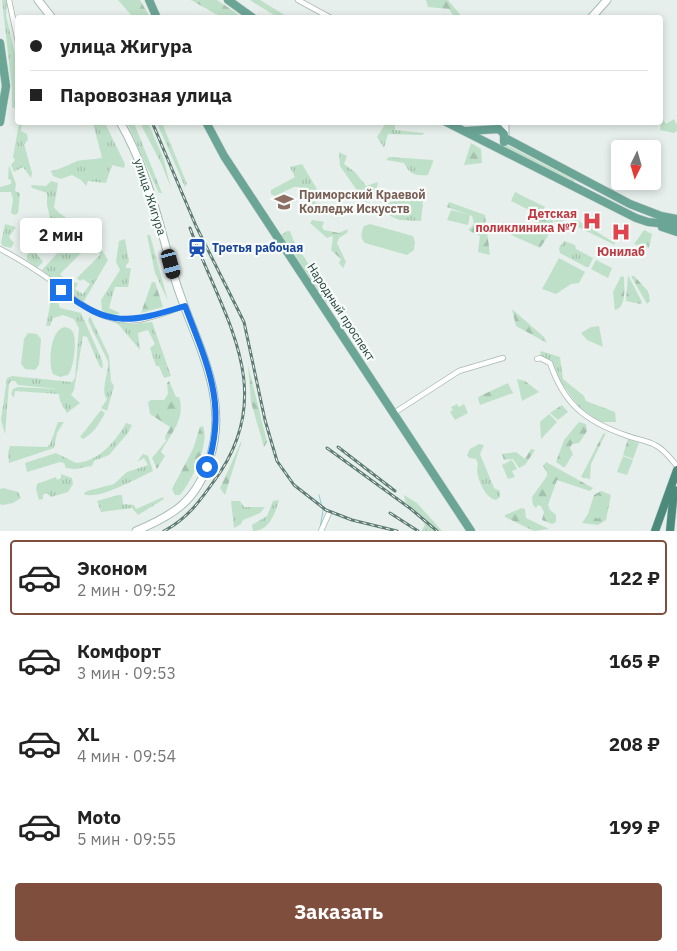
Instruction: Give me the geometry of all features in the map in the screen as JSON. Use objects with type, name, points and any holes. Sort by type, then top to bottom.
[{"type":"highway","points":[[655,531],[677,470]]},
{"type":"highway","points":[[670,531],[677,470]]},
{"type":"main road","points":[[38,0],[50,15]]},
{"type":"main road","points":[[148,0],[156,15]]},
{"type":"main road","points":[[228,0],[249,15]]},
{"type":"main road","points":[[594,15],[607,0]]},
{"type":"main road","points":[[0,43],[6,86],[0,122]]},
{"type":"main road","name":"улица Жигура","points":[[121,125],[144,175],[185,306],[214,388],[218,416],[214,443],[204,474],[195,492],[174,512],[136,531]]},
{"type":"main road","name":"Народный проспект","points":[[208,125],[224,156],[471,531]]},
{"type":"main road","points":[[452,125],[648,222],[677,232]]},
{"type":"main road","points":[[493,144],[501,144],[505,137],[505,125]]},
{"type":"main road","points":[[465,131],[495,127],[501,130],[505,137],[582,180],[646,210],[677,218]]},
{"type":"main road","points":[[493,144],[488,136],[495,127]]},
{"type":"main road","points":[[578,188],[582,180]]},
{"type":"main road","points":[[648,222],[677,225]]},
{"type":"street","points":[[9,0],[15,28]]},
{"type":"street","points":[[298,0],[326,15]]},
{"type":"street","points":[[0,249],[25,262],[83,307],[103,315],[123,320],[137,320],[185,306]]},
{"type":"street","points":[[394,413],[459,371],[503,358]]},
{"type":"street","points":[[537,359],[540,358],[550,363],[557,383],[582,414],[605,428],[655,444],[666,453],[677,470]]},
{"type":"street","points":[[321,531],[329,513]]},
{"type":"green space","points":[[2,0],[7,0],[6,16],[15,54],[15,109],[12,107],[12,89]]},
{"type":"green space","points":[[118,0],[140,0],[149,15],[131,15]]},
{"type":"green space","points":[[191,0],[217,0],[239,15],[217,15]]},
{"type":"green space","points":[[250,0],[260,0],[285,15],[274,15]]},
{"type":"green space","points":[[426,0],[448,0],[460,15],[453,15],[449,9],[428,7]]},
{"type":"green space","points":[[663,119],[666,124],[674,119],[677,131],[674,133],[660,130],[661,125],[663,125]]},
{"type":"green space","points":[[19,125],[22,125],[21,131],[27,134],[28,140],[24,144],[32,173],[31,178],[23,167],[14,172],[11,165],[15,160],[13,157]]},
{"type":"green space","points":[[94,125],[106,125],[125,164],[124,168],[112,165],[106,183],[88,181],[86,186],[81,180],[72,175],[61,179],[53,176],[51,171],[77,161],[102,158]]},
{"type":"green space","points":[[128,125],[135,125],[162,193],[159,193]]},
{"type":"green space","points":[[141,125],[149,125],[163,157],[171,188],[161,163]]},
{"type":"green space","points":[[158,125],[163,125],[187,184],[185,187]]},
{"type":"green space","points":[[385,125],[395,125],[395,130],[424,133],[422,135],[388,134],[384,148],[377,137]]},
{"type":"green space","points":[[471,143],[481,149],[482,163],[464,165]]},
{"type":"green space","points":[[507,145],[574,180],[575,182],[505,147]]},
{"type":"green space","points":[[339,152],[347,156],[344,164],[355,172],[366,186],[378,182],[376,193],[369,201],[365,202],[340,166]]},
{"type":"green space","points":[[389,157],[433,160],[433,162],[428,175],[419,175],[413,174],[408,170],[404,163],[386,160]]},
{"type":"green space","points":[[302,164],[317,189],[312,194],[316,203],[324,204],[329,211],[328,215],[316,213],[299,187],[294,187],[275,196],[271,194],[271,190],[295,177],[290,167]]},
{"type":"green space","points":[[9,165],[16,184],[15,191],[20,193],[18,213],[15,215],[11,213],[13,199],[11,192],[0,192],[0,187],[11,184],[11,180],[8,179]]},
{"type":"green space","points":[[51,181],[58,183],[54,207],[72,224],[70,234],[60,229],[36,253],[43,262],[37,268],[27,260],[27,255],[52,227],[47,205],[47,193],[32,188],[31,185],[46,186]]},
{"type":"green space","points":[[515,192],[545,207],[541,216],[511,201]]},
{"type":"green space","points":[[400,199],[423,201],[421,221],[399,220],[380,211],[382,205]]},
{"type":"green space","points":[[449,202],[485,215],[490,255],[478,252],[480,236],[468,230],[474,224],[472,216],[447,207]]},
{"type":"green space","points":[[451,210],[470,215],[468,225],[447,220]]},
{"type":"green space","points":[[558,211],[567,216],[562,223],[553,221],[548,236],[540,248],[507,233],[497,234],[503,222],[529,232],[537,218],[546,213],[554,215]]},
{"type":"green space","points":[[574,218],[615,243],[615,245],[572,224]]},
{"type":"green space","points":[[312,220],[324,222],[322,227],[324,230],[339,233],[348,229],[347,233],[339,238],[337,243],[346,262],[343,268],[339,263],[341,259],[331,250],[332,236],[327,238],[310,223]]},
{"type":"green space","points":[[5,224],[16,227],[9,237],[14,243],[11,248],[3,246],[1,243]]},
{"type":"green space","points":[[370,224],[413,236],[415,242],[414,250],[407,255],[365,243],[362,231],[364,226]]},
{"type":"green space","points":[[644,230],[652,234],[649,248],[634,244]]},
{"type":"green space","points":[[290,231],[294,242],[331,298],[327,303],[281,235]]},
{"type":"green space","points":[[147,235],[150,235],[168,301],[155,273]]},
{"type":"green space","points":[[125,239],[129,262],[126,268],[131,268],[128,287],[115,287],[109,308],[120,313],[110,315],[102,310],[101,300],[120,270],[116,262],[119,241]]},
{"type":"green space","points":[[564,241],[575,245],[576,249],[593,258],[589,267],[560,253],[559,248]]},
{"type":"green space","points":[[82,243],[100,247],[108,260],[84,301],[81,301],[66,288],[71,282],[78,283],[75,289],[83,294],[90,284],[83,279],[80,281],[77,278],[100,255],[94,249],[84,250],[60,274],[67,281],[62,286],[42,270],[62,248],[66,247],[73,252]]},
{"type":"green space","points":[[559,258],[585,272],[579,283],[571,284],[556,294],[542,289]]},
{"type":"green space","points":[[596,260],[612,268],[608,278],[591,269]]},
{"type":"green space","points":[[628,275],[642,302],[641,304],[626,301]]},
{"type":"green space","points":[[621,276],[624,277],[624,296],[621,305],[615,310],[613,292]]},
{"type":"green space","points":[[631,276],[634,276],[648,291],[650,301],[647,304]]},
{"type":"green space","points":[[152,282],[155,282],[163,307],[141,313]]},
{"type":"green space","points":[[52,295],[56,296],[60,308],[81,313],[102,360],[103,368],[100,367],[87,337],[83,336],[74,390],[71,395],[80,403],[67,413],[60,401],[59,394],[15,391],[14,398],[11,394],[13,389],[18,387],[59,389],[18,385],[15,381],[11,381],[9,384],[5,434],[1,420],[7,378],[12,376],[72,382],[75,378],[79,328],[74,319],[63,315],[53,318],[50,326],[46,326]]},
{"type":"green space","points":[[512,309],[544,337],[547,343],[516,326]]},
{"type":"green space","points":[[90,316],[109,356],[111,381],[114,386],[107,411],[101,408],[107,399],[104,391],[108,362],[88,320]]},
{"type":"green space","points":[[112,321],[130,324],[152,322],[171,376],[164,378],[159,366],[156,366],[150,348],[155,344],[148,330],[138,333],[140,350],[119,325]]},
{"type":"green space","points":[[599,326],[603,347],[587,340],[581,333],[591,327]]},
{"type":"green space","points":[[65,327],[71,330],[75,339],[74,356],[68,375],[60,377],[53,374],[51,355],[53,340],[56,334]]},
{"type":"green space","points":[[28,333],[37,334],[41,339],[39,365],[35,370],[25,369],[21,364],[24,339]]},
{"type":"green space","points":[[541,351],[560,357],[563,379],[584,396],[586,401],[615,412],[616,422],[601,422],[580,408],[559,380],[552,363],[540,354]]},
{"type":"green space","points":[[248,365],[267,442],[264,447],[251,402]]},
{"type":"green space","points":[[517,379],[525,381],[539,392],[522,401]]},
{"type":"green space","points":[[169,381],[176,397],[179,397],[181,412],[176,426],[161,452],[165,456],[157,469],[152,458],[166,441],[165,437],[170,427],[150,414],[148,402],[151,400],[164,400],[168,394],[167,383]]},
{"type":"green space","points":[[508,383],[513,393],[480,405],[478,398],[480,396]]},
{"type":"green space","points":[[457,404],[459,407],[464,404],[468,413],[455,420],[450,412],[453,410],[451,407]]},
{"type":"green space","points":[[562,405],[568,412],[558,420],[550,413]]},
{"type":"green space","points":[[101,410],[105,413],[96,428],[83,439],[80,437]]},
{"type":"green space","points":[[549,414],[557,422],[541,439],[540,422]]},
{"type":"green space","points":[[58,422],[64,422],[57,433],[54,448],[9,463],[8,453],[10,446],[47,447],[50,444]]},
{"type":"green space","points":[[579,422],[586,424],[587,431],[579,443],[572,444],[570,448],[573,454],[565,467],[563,467],[556,462],[564,440]]},
{"type":"green space","points":[[126,423],[132,425],[128,433],[109,455],[94,461],[92,466],[74,469],[66,468],[64,463],[60,462],[27,472],[25,463],[56,453],[76,463],[92,459],[112,443]]},
{"type":"green space","points":[[203,426],[205,434],[199,462],[185,489],[180,495],[175,495],[172,489],[193,449],[200,427]]},
{"type":"green space","points":[[606,433],[591,464],[590,479],[581,477],[603,434]]},
{"type":"green space","points":[[628,439],[639,443],[633,459],[623,455]]},
{"type":"green space","points":[[242,440],[225,495],[220,488]]},
{"type":"green space","points":[[479,444],[484,445],[480,454],[494,488],[500,491],[500,497],[496,500],[492,499],[484,491],[481,485],[476,459],[469,458],[467,455],[470,449]]},
{"type":"green space","points":[[531,449],[535,450],[525,465],[519,468],[513,459],[504,460],[502,454],[516,452],[525,459]]},
{"type":"green space","points":[[143,454],[148,456],[153,471],[129,483],[99,494],[84,494],[87,491],[114,484],[127,472],[148,465],[144,458],[137,462]]},
{"type":"green space","points":[[623,456],[633,460],[627,475],[617,472]]},
{"type":"green space","points":[[512,460],[517,469],[512,471],[515,477],[508,479],[502,465]]},
{"type":"green space","points":[[546,462],[593,488],[590,491],[557,480],[548,505],[550,510],[556,515],[556,522],[552,524],[542,520],[544,512],[541,506],[538,505],[536,508],[533,505],[532,497],[547,476],[543,466]]},
{"type":"green space","points":[[61,474],[72,478],[73,484],[68,492],[51,497],[47,493],[43,495],[43,499],[39,500],[36,489],[37,484],[56,477],[57,480],[61,478]]},
{"type":"green space","points":[[0,489],[18,492],[21,498],[13,503],[0,504]]},
{"type":"green space","points":[[601,491],[611,495],[606,520],[598,525],[582,523],[588,514],[594,495]]},
{"type":"green space","points":[[122,495],[123,504],[134,505],[136,509],[163,497],[164,499],[138,515],[132,508],[101,512],[97,501]]},
{"type":"green space","points":[[404,495],[417,503],[442,531],[422,531],[425,524],[405,501]]},
{"type":"green space","points":[[597,495],[606,498],[599,519],[591,516]]},
{"type":"green space","points":[[279,500],[273,516],[267,525],[253,531],[252,525],[267,516],[273,501]]},
{"type":"green space","points":[[231,501],[240,501],[244,507],[265,507],[260,513],[243,520],[241,524],[234,528]]},
{"type":"green space","points":[[522,508],[525,509],[526,518],[549,529],[534,531],[505,517],[505,515]]},
{"type":"waterway","points":[[319,495],[323,511],[320,528]]},
{"type":"railway","points":[[153,125],[196,226],[244,322],[265,420],[277,461],[294,485],[326,510],[352,520],[397,531]]},
{"type":"railway","points":[[164,531],[180,521],[214,481],[234,448],[243,416],[244,385],[239,354],[217,292],[190,228]]},
{"type":"railway","points":[[338,447],[395,491]]},
{"type":"railway","points":[[327,448],[411,509],[437,531]]},
{"type":"railway","points":[[390,513],[418,531]]},
{"type":"place","name":"Приморский Краевой Колледж Искусств","points":[[284,202]]},
{"type":"place","name":"Детская поликлиника №7","points":[[592,221]]},
{"type":"place","name":"Юнилаб","points":[[621,232]]},
{"type":"place","name":"Третья рабочая","points":[[197,248]]},
{"type":"route","points":[[61,290],[88,310],[123,320],[137,320],[185,306],[214,388],[217,408],[216,433],[207,467]]}]
